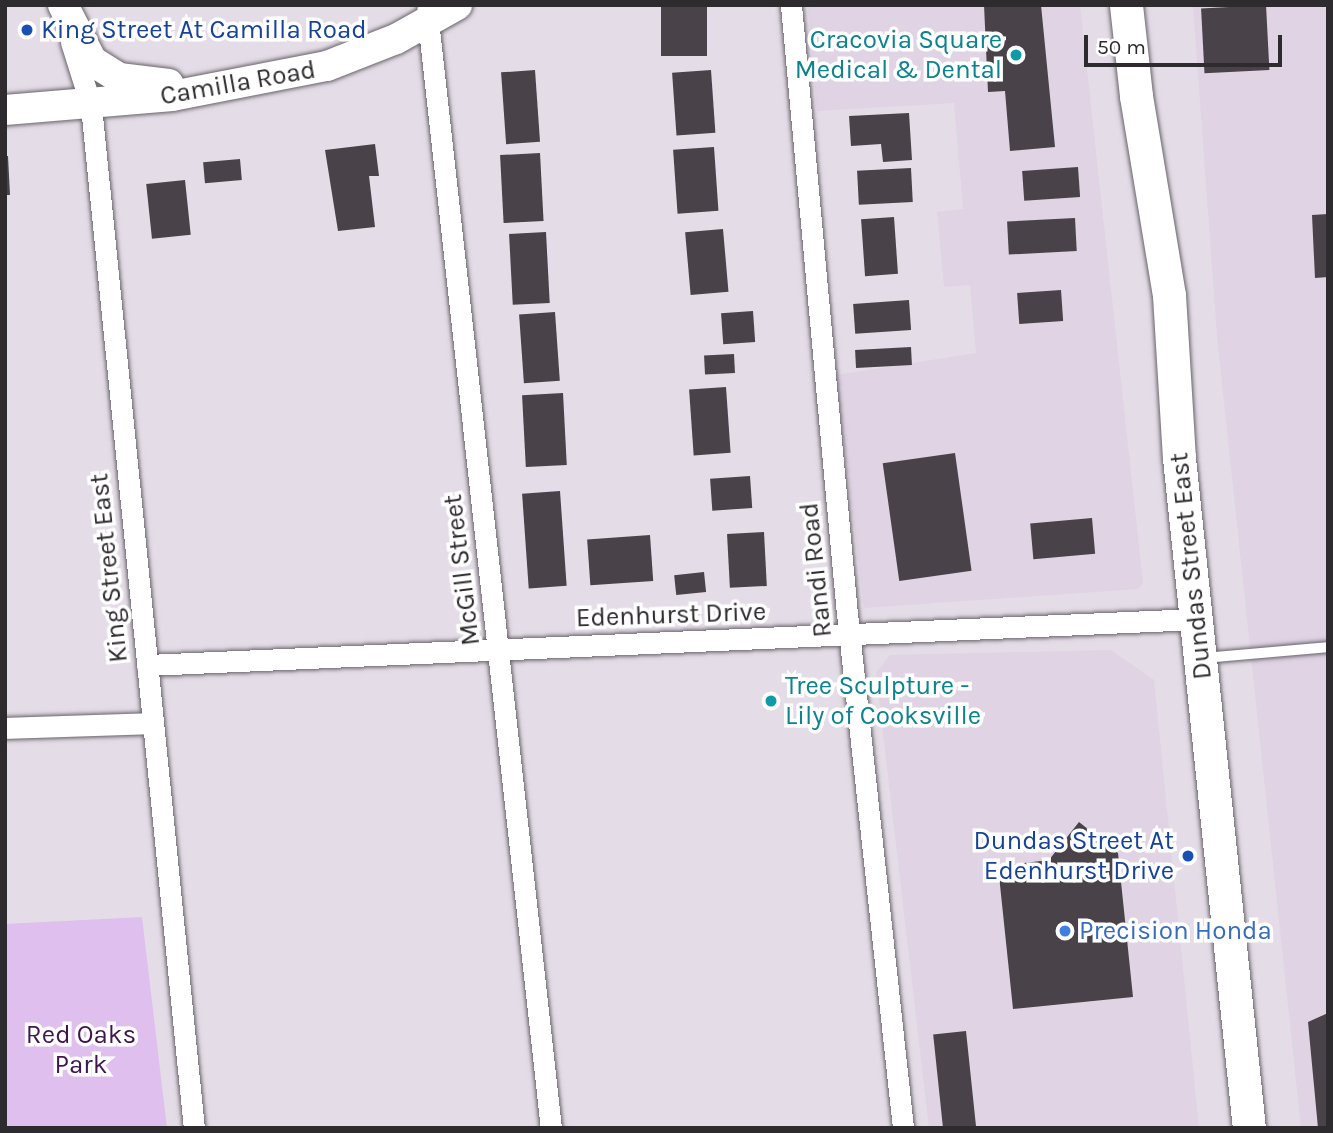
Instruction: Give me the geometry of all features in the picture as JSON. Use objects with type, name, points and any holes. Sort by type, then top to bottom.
[{"type":"main road","name":"Dundas Street East","points":[[1126,5],[1136,96],[1168,295],[1196,619],[1249,1128]]},
{"type":"street","points":[[62,5],[92,61],[119,78],[152,84],[253,83]]},
{"type":"street","name":"King Street East","points":[[62,5],[91,106],[194,1128]]},
{"type":"street","name":"Camilla Road","points":[[5,110],[91,106],[253,83],[327,66],[427,14],[457,5]]},
{"type":"street","name":"Randi Road","points":[[791,5],[851,637],[903,1128]]},
{"type":"street","name":"McGill Street","points":[[427,14],[551,1128]]},
{"type":"street","name":"Edenhurst Drive","points":[[147,665],[851,637],[1196,619]]},
{"type":"street","points":[[5,728],[153,723]]},
{"type":"lane","points":[[1200,658],[1328,647]]},
{"type":"shaded area","points":[[808,5],[1080,5],[1143,583],[1138,589],[864,608],[836,375],[976,353],[970,285],[944,287],[937,212],[963,209],[954,103],[817,111]]},
{"type":"shaded area","points":[[1193,5],[1328,5],[1328,1128],[1301,1128],[1217,336]]},
{"type":"shaded area","points":[[1111,650],[1154,680],[1199,1128],[929,1128],[876,673],[890,655]]},
{"type":"green space","name":"Red Oaks Park","points":[[142,917],[167,1128],[5,1128],[5,924]]},
{"type":"building","points":[[661,5],[707,5],[707,56],[661,56]]},
{"type":"building","name":"Cracovia Square Medical & Dental","points":[[984,5],[1041,5],[1055,147],[1010,151],[1005,91],[988,92]]},
{"type":"building","points":[[1266,5],[1269,70],[1204,73],[1201,8]]},
{"type":"building","points":[[535,70],[540,142],[506,144],[501,72]]},
{"type":"building","points":[[711,70],[715,133],[676,136],[672,73]]},
{"type":"building","points":[[909,113],[912,160],[883,162],[881,144],[851,146],[849,116]]},
{"type":"building","points":[[375,144],[379,176],[369,176],[375,227],[338,231],[325,150]]},
{"type":"building","points":[[714,147],[718,211],[678,214],[673,150]]},
{"type":"building","points":[[540,153],[544,221],[504,223],[500,155]]},
{"type":"building","points":[[5,156],[8,156],[10,195],[5,195]]},
{"type":"building","points":[[240,159],[242,180],[205,183],[203,162]]},
{"type":"building","points":[[1078,167],[1080,197],[1024,201],[1022,171]]},
{"type":"building","points":[[911,168],[913,202],[859,205],[857,171]]},
{"type":"building","points":[[185,180],[191,235],[152,239],[146,184]]},
{"type":"building","points":[[1328,214],[1328,277],[1315,278],[1312,215]]},
{"type":"building","points":[[894,217],[898,274],[865,276],[861,219]]},
{"type":"building","points":[[1075,218],[1077,251],[1009,255],[1007,222]]},
{"type":"building","points":[[723,229],[728,292],[691,295],[685,232]]},
{"type":"building","points":[[546,232],[550,303],[513,305],[509,234]]},
{"type":"building","points":[[1061,290],[1063,321],[1019,324],[1017,293]]},
{"type":"building","points":[[909,300],[911,330],[855,334],[853,304]]},
{"type":"building","points":[[753,311],[755,342],[723,344],[721,313]]},
{"type":"building","points":[[555,312],[560,381],[524,383],[519,315]]},
{"type":"building","points":[[911,347],[912,365],[856,368],[855,350]]},
{"type":"building","points":[[734,354],[735,373],[705,375],[704,356]]},
{"type":"building","points":[[726,387],[731,453],[694,455],[689,390]]},
{"type":"building","points":[[563,393],[567,465],[526,467],[522,395]]},
{"type":"building","points":[[955,453],[972,571],[899,581],[883,463]]},
{"type":"building","points":[[750,476],[752,508],[712,511],[710,479]]},
{"type":"building","points":[[560,491],[567,586],[529,588],[522,494]]},
{"type":"building","points":[[1092,518],[1095,554],[1033,559],[1030,523]]},
{"type":"building","points":[[764,532],[767,586],[730,588],[727,534]]},
{"type":"building","points":[[650,535],[653,581],[590,585],[587,539]]},
{"type":"building","points":[[704,572],[706,592],[676,595],[674,575]]},
{"type":"building","name":"Precision Honda","points":[[1079,822],[1118,853],[1133,997],[1013,1009],[998,866],[1049,860]]},
{"type":"building","points":[[1328,1013],[1328,1128],[1318,1128],[1308,1022]]},
{"type":"building","points":[[966,1031],[976,1128],[943,1128],[933,1034]]},
{"type":"place","name":"King Street At Camilla Road","points":[[27,30]]},
{"type":"place","name":"Cracovia Square Medical & Dental","points":[[1016,55]]},
{"type":"place","name":"Tree Sculpture - Lily of Cooksville","points":[[771,701]]},
{"type":"place","name":"Dundas Street At Edenhurst Drive","points":[[1188,856]]},
{"type":"place","name":"Precision Honda","points":[[1065,931]]}]
